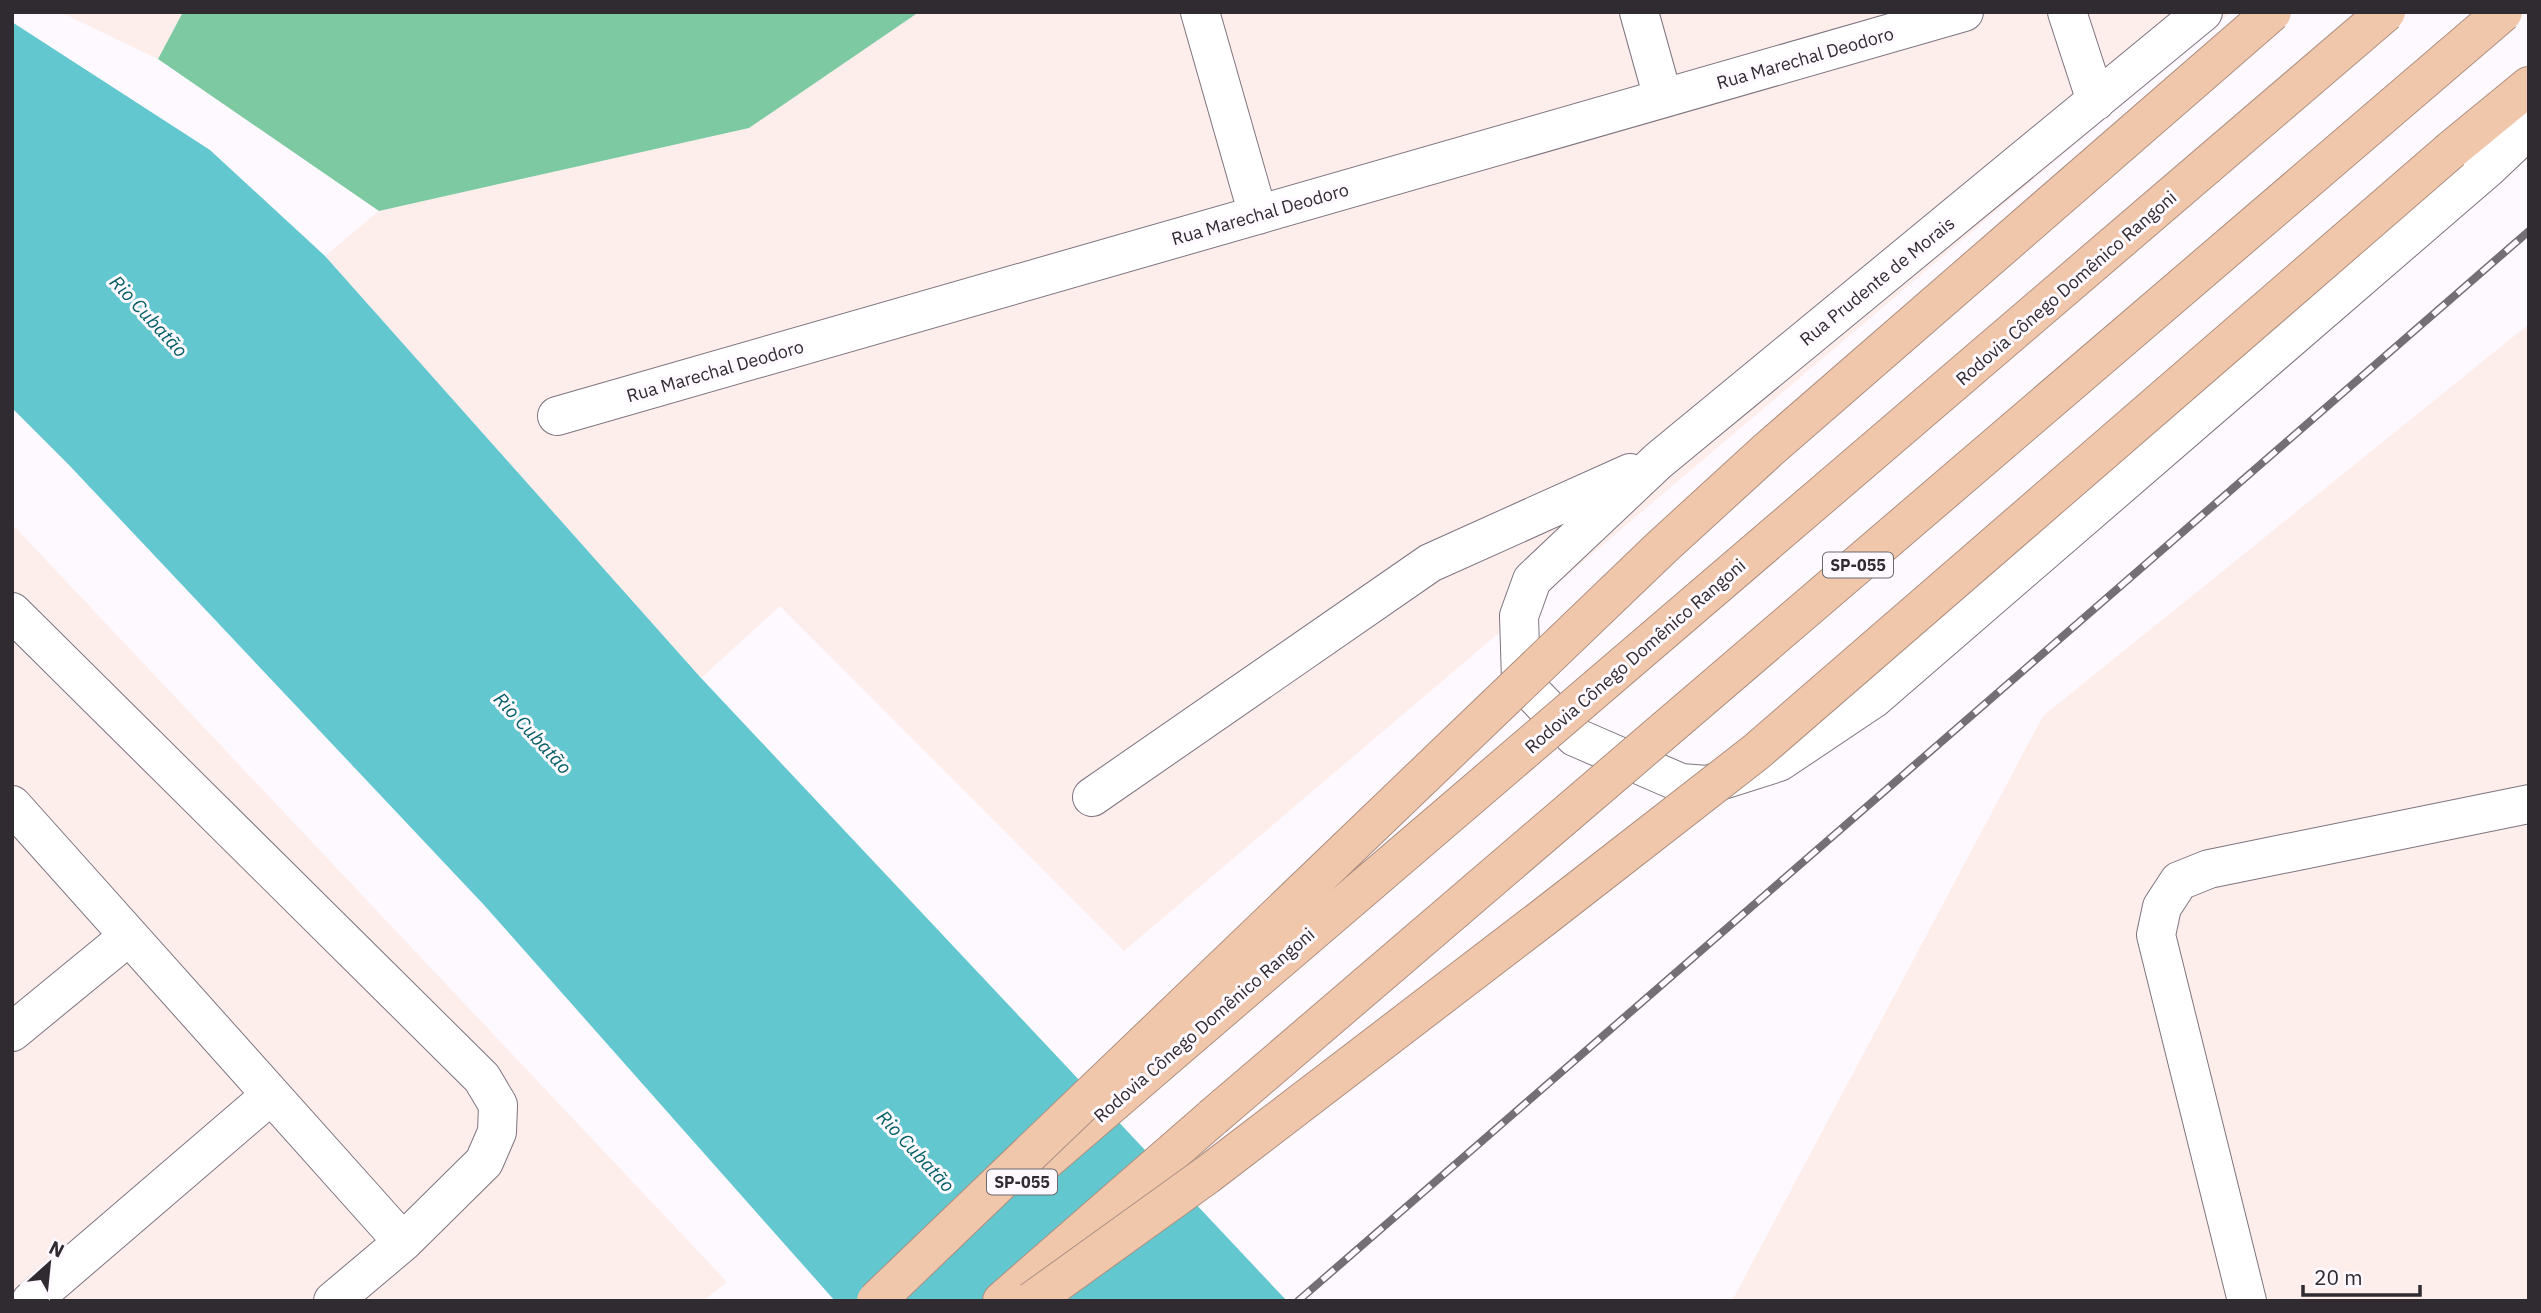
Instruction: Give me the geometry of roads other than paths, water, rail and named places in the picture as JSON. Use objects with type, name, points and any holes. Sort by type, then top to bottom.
[{"type":"highway","points":[[876,1301],[1671,538],[1768,450],[2272,12]]},
{"type":"highway","name":"Rodovia Cônego Domênico Rangoni","points":[[885,1301],[2386,12]]},
{"type":"highway","name":"SP-055","points":[[1002,1301],[2503,12]]},
{"type":"highway","points":[[1032,1301],[1206,1175],[1756,752],[2451,149],[2529,86]]},
{"type":"street","points":[[1200,12],[1258,215]]},
{"type":"street","points":[[1639,12],[1663,99]]},
{"type":"street","name":"Rua Marechal Deodoro","points":[[557,416],[1964,12]]},
{"type":"street","points":[[2067,12],[2096,101]]},
{"type":"street","name":"Rua Prudente de Morais","points":[[1658,461],[2203,12]]},
{"type":"street","points":[[1658,461],[1532,580],[1519,616],[1521,681],[1575,737],[1681,783],[1707,785],[1779,762],[1872,699],[2490,166],[2529,129]]},
{"type":"street","points":[[1092,797],[1430,563],[1658,461]]},
{"type":"street","points":[[12,612],[482,1078],[498,1105],[497,1132],[484,1162],[403,1242],[333,1301]]},
{"type":"street","points":[[2247,1301],[2156,935],[2162,907],[2179,881],[2209,869],[2529,804]]},
{"type":"street","points":[[12,805],[403,1242]]},
{"type":"street","points":[[12,1032],[129,936]]},
{"type":"street","points":[[31,1301],[271,1095]]},
{"type":"water","name":"Rio Cubatão","points":[[12,22],[210,150],[325,256],[701,678],[1287,1301],[835,1301],[484,905],[12,408]]},
{"type":"railway","points":[[1298,1301],[2529,231]]}]
